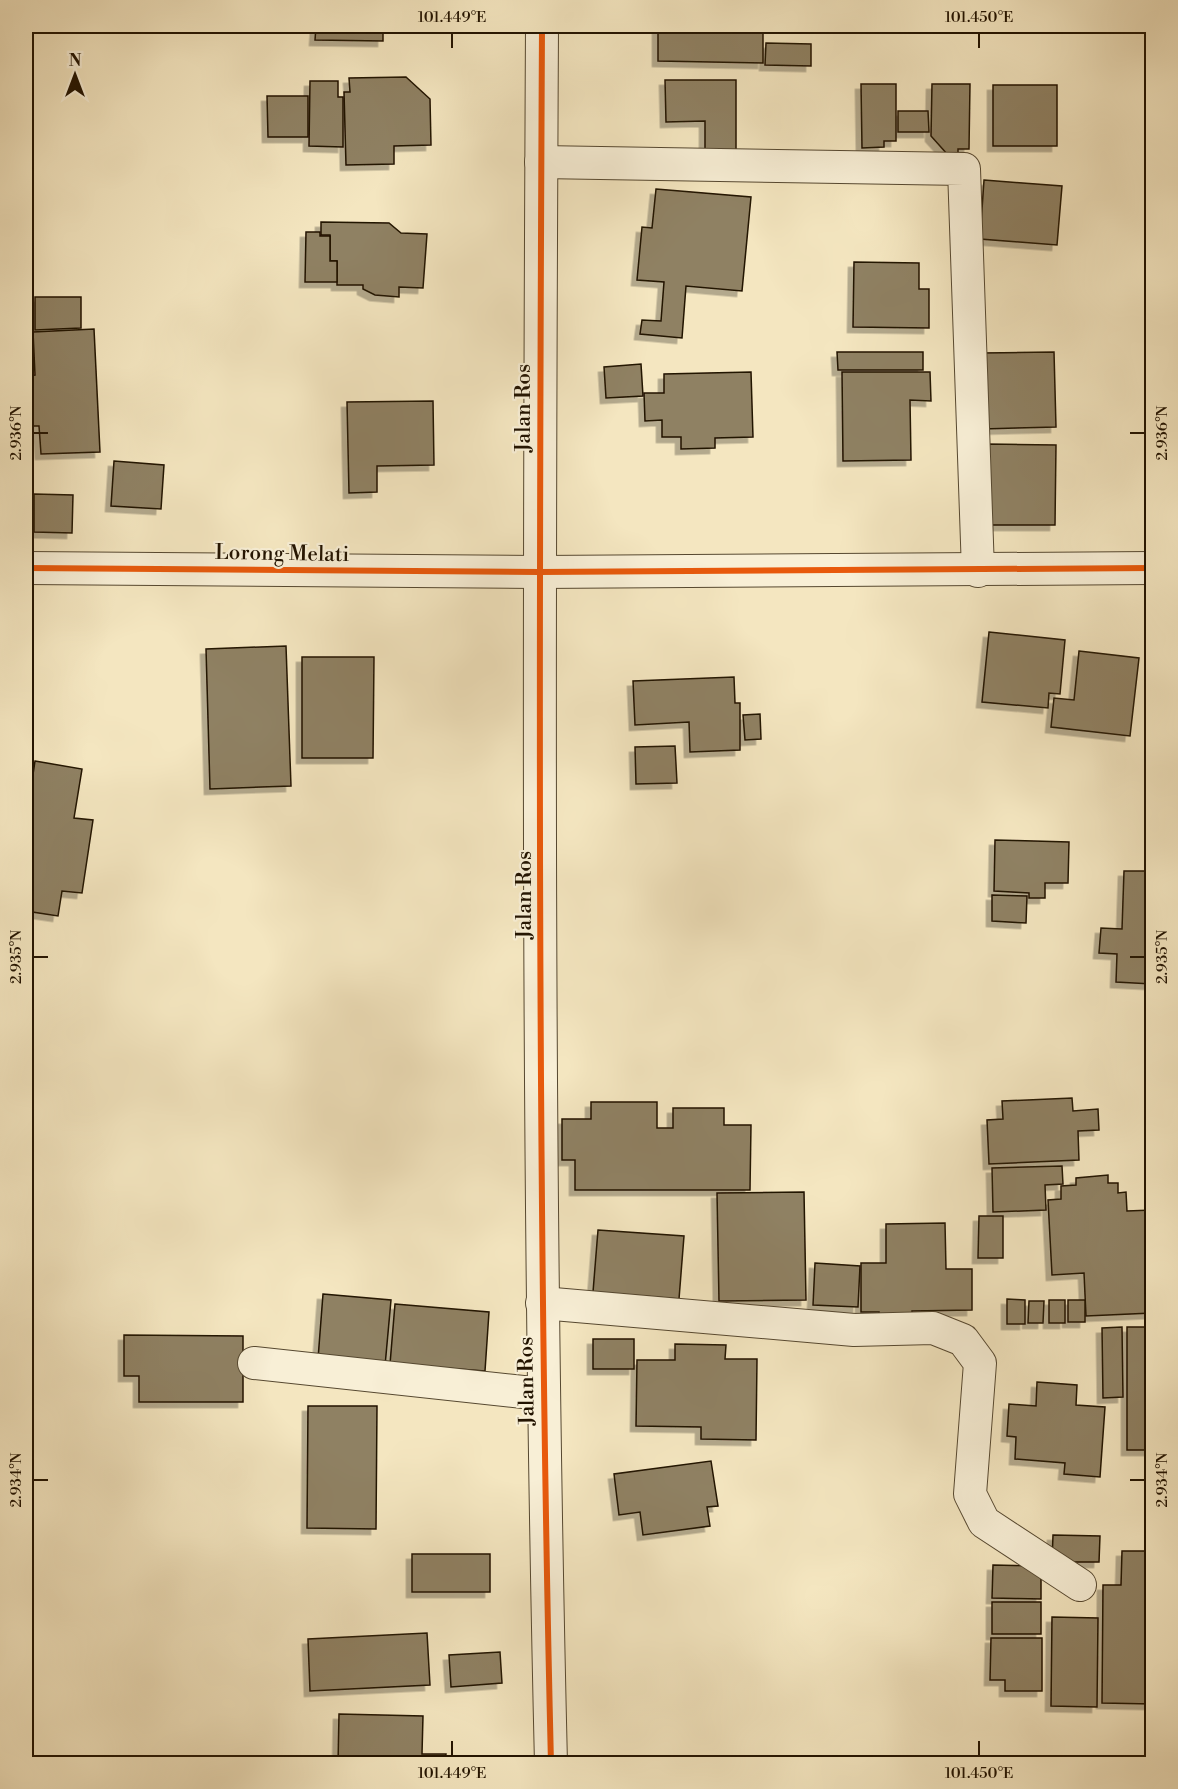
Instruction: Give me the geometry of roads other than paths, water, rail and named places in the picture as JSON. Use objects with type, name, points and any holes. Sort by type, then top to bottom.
[{"type":"street","name":"Jalan Ros","points":[[542,26],[539,572],[542,1394],[551,1764]]},
{"type":"street","points":[[541,162],[964,169],[978,571]]},
{"type":"street","name":"Lorong Melati","points":[[26,568],[539,572],[978,571],[1152,568]]},
{"type":"street","points":[[542,1303],[854,1330],[933,1328],[963,1340],[980,1364],[970,1494],[984,1522],[1080,1585]]},
{"type":"street","points":[[254,1364],[542,1394]]}]
